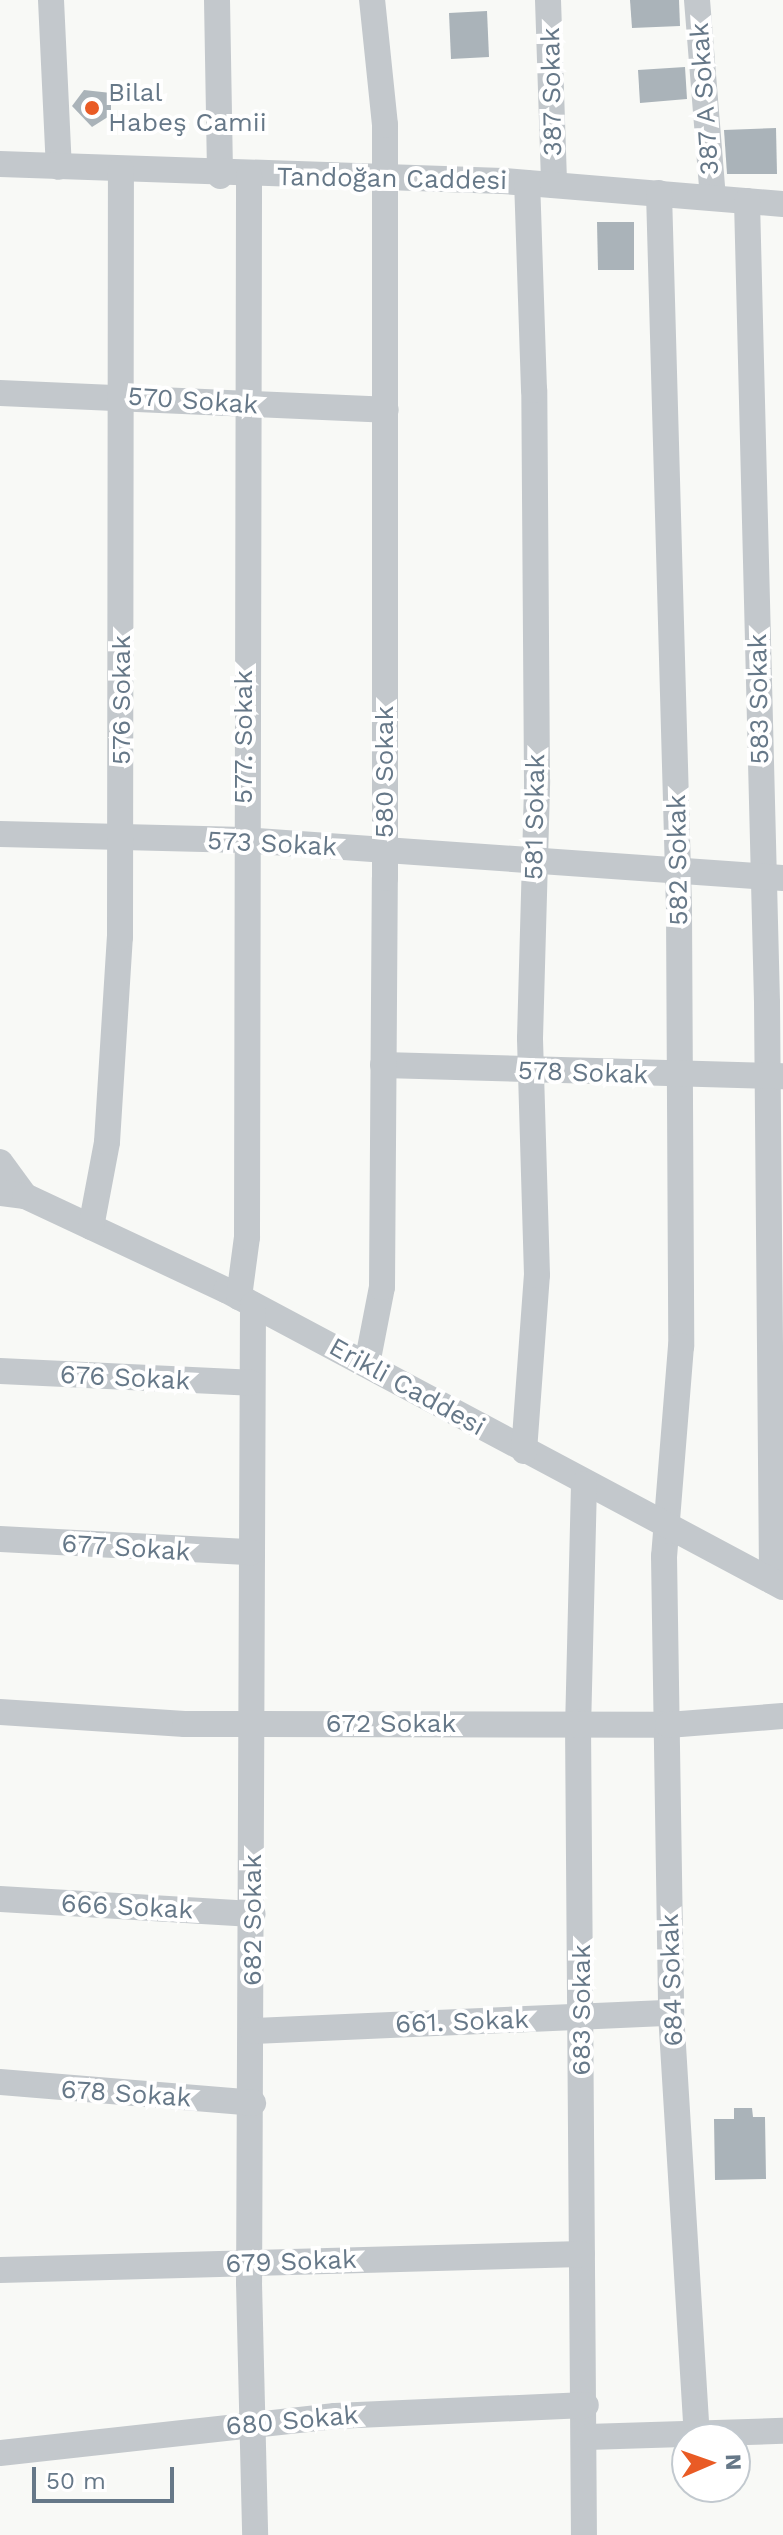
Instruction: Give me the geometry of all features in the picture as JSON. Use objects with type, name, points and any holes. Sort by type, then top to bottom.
[{"type":"street","points":[[51,0],[59,167]]},
{"type":"street","points":[[217,0],[220,176]]},
{"type":"street","name":"580 Sokak","points":[[367,1364],[382,1287],[385,851],[385,125],[372,0]]},
{"type":"street","name":"387 Sokak","points":[[548,0],[554,185]]},
{"type":"street","name":"387 A Sokak","points":[[697,0],[713,197]]},
{"type":"street","name":"Tandoğan Caddesi","points":[[0,164],[220,176],[527,183],[783,204]]},
{"type":"street","name":"576 Sokak","points":[[91,1227],[107,1142],[121,841],[118,397],[121,170]]},
{"type":"street","name":"577. Sokak","points":[[246,1301],[244,840],[249,176]]},
{"type":"street","name":"581 Sokak","points":[[524,1451],[537,1275],[531,1073],[535,860],[527,183]]},
{"type":"street","name":"582 Sokak","points":[[659,193],[678,875],[680,1076],[681,1346],[665,1526]]},
{"type":"street","name":"583 Sokak","points":[[747,201],[773,878],[777,1584]]},
{"type":"street","name":"570 Sokak","points":[[0,393],[386,410]]},
{"type":"street","name":"573 Sokak","points":[[0,834],[121,841],[244,840],[535,860],[678,875],[773,878]]},
{"type":"street","name":"578 Sokak","points":[[383,1065],[531,1073],[775,1076]]},
{"type":"street","points":[[0,1162],[13,1195]]},
{"type":"street","name":"Erikli Caddesi","points":[[13,1195],[91,1227],[246,1301],[584,1484],[777,1584]]},
{"type":"street","name":"682 Sokak","points":[[246,1301],[251,1383],[253,2103],[250,2263],[255,2535]]},
{"type":"street","name":"676 Sokak","points":[[0,1371],[251,1383]]},
{"type":"street","name":"683 Sokak","points":[[584,1484],[578,1722],[583,2019],[582,2254],[587,2437],[584,2535]]},
{"type":"street","name":"684 Sokak","points":[[665,1526],[671,2013],[696,2423]]},
{"type":"street","name":"677 Sokak","points":[[0,1539],[252,1552]]},
{"type":"street","name":"672 Sokak","points":[[0,1712],[252,1723],[578,1722],[668,1725],[783,1716]]},
{"type":"street","name":"666 Sokak","points":[[0,1899],[253,1914]]},
{"type":"street","name":"661. Sokak","points":[[253,2031],[671,2013]]},
{"type":"street","name":"678 Sokak","points":[[0,2082],[253,2103]]},
{"type":"street","name":"679 Sokak","points":[[0,2270],[582,2254]]},
{"type":"street","name":"680 Sokak","points":[[0,2453],[252,2422],[586,2405]]},
{"type":"street","points":[[751,2432],[783,2431]]},
{"type":"street","points":[[587,2437],[671,2435]]},
{"type":"building","points":[[630,0],[679,0],[680,26],[632,28]]},
{"type":"building","points":[[487,11],[489,57],[451,59],[449,13]]},
{"type":"building","points":[[685,67],[687,99],[640,103],[638,70]]},
{"type":"building","name":"Bilal Habeş Camii","points":[[84,90],[111,93],[111,115],[92,127],[72,106]]},
{"type":"building","points":[[776,128],[777,174],[727,174],[724,130]]},
{"type":"building","points":[[597,222],[634,222],[634,270],[598,270]]},
{"type":"building","points":[[734,2108],[752,2108],[753,2117],[765,2117],[766,2179],[715,2180],[714,2119],[734,2119]]},
{"type":"place","name":"Bilal Habeş Camii","points":[[92,108]]}]
